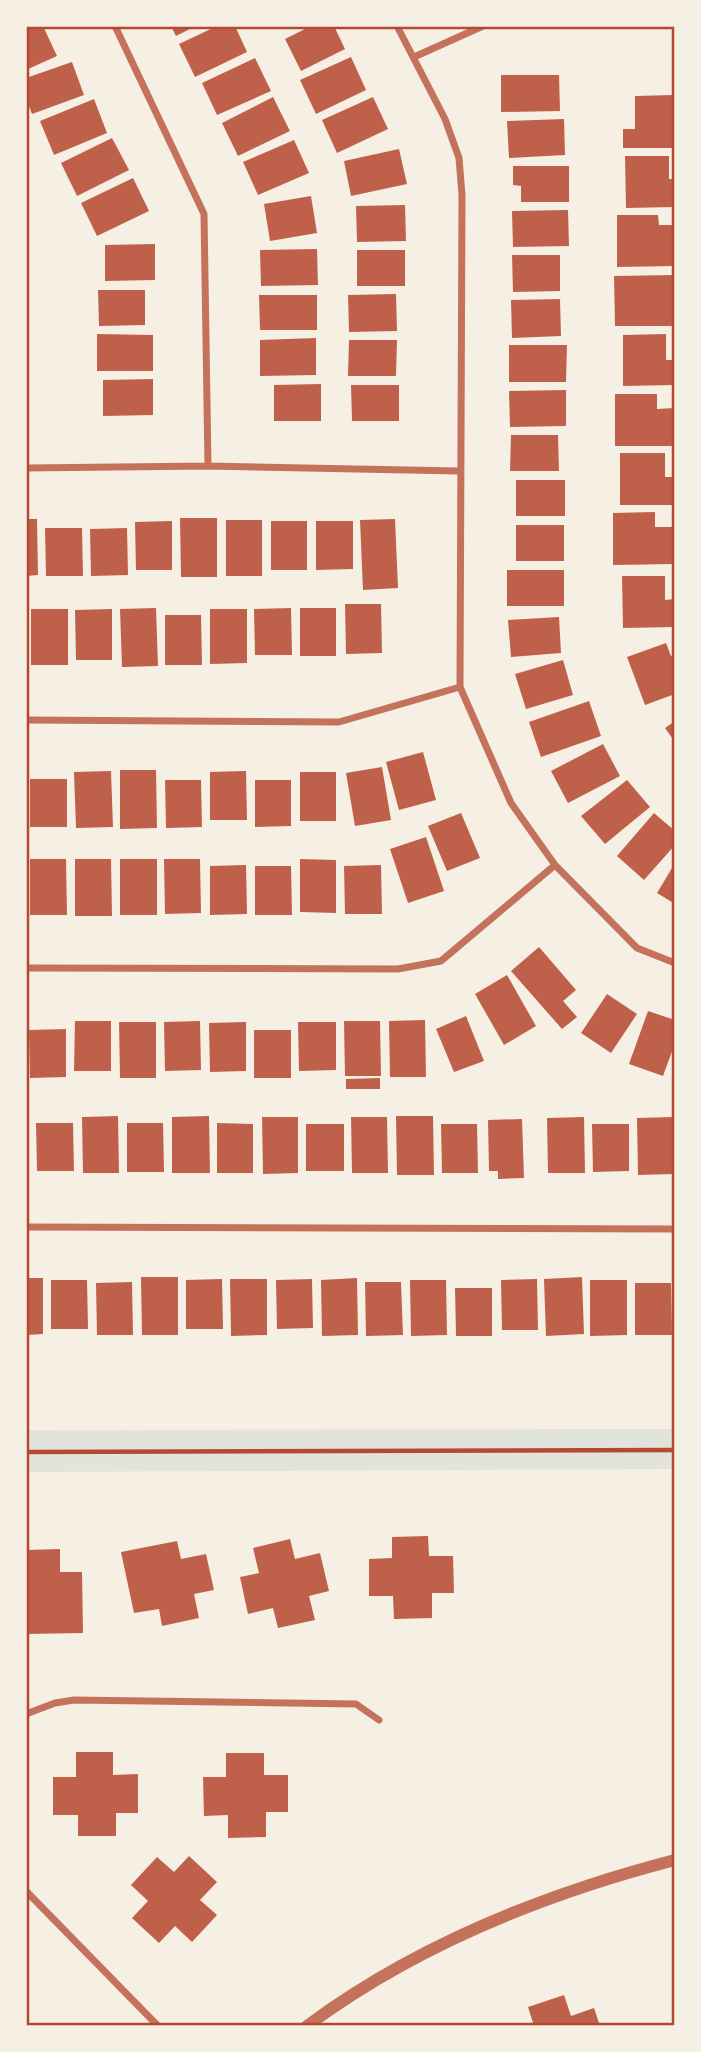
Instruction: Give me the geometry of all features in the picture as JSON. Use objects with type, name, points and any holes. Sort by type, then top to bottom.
[{"type":"street","points":[[115,26],[204,214],[208,466]]},
{"type":"street","points":[[397,26],[444,119],[459,158],[462,195],[460,687],[510,803],[555,864],[637,948],[675,963]]},
{"type":"street","points":[[414,57],[482,26]]},
{"type":"street","points":[[26,468],[208,466],[459,471]]},
{"type":"street","points":[[26,720],[340,722],[460,687]]},
{"type":"street","points":[[26,968],[398,969],[441,961],[555,864]]},
{"type":"street","points":[[26,1227],[675,1229]]},
{"type":"street","points":[[26,1714],[55,1703],[101,1700],[356,1704],[379,1720]]},
{"type":"street","points":[[307,2026],[388,1973],[460,1936],[534,1903],[610,1876],[675,1860]]},
{"type":"street","points":[[26,1891],[158,2026]]},
{"type":"path","points":[[26,1452],[675,1450]]},
{"type":"shaded area","points":[[675,1429],[675,1469],[26,1472],[26,1430]]},
{"type":"building","points":[[43,26],[57,56],[26,70],[26,30]]},
{"type":"building","points":[[171,26],[196,26],[176,36]]},
{"type":"building","points":[[217,26],[235,26],[247,52],[195,77],[179,44]]},
{"type":"building","points":[[311,26],[334,26],[345,49],[301,71],[285,39]]},
{"type":"building","points":[[351,57],[366,90],[316,114],[300,80]]},
{"type":"building","points":[[255,58],[271,91],[217,115],[202,83]]},
{"type":"building","points":[[72,62],[84,95],[32,114],[26,98],[26,78]]},
{"type":"building","points":[[501,75],[559,75],[560,111],[501,112]]},
{"type":"building","points":[[673,95],[675,148],[623,148],[623,129],[635,129],[635,96]]},
{"type":"building","points":[[273,97],[290,131],[238,156],[222,123]]},
{"type":"building","points":[[373,97],[388,129],[337,153],[322,120]]},
{"type":"building","points":[[94,99],[107,133],[54,155],[40,121]]},
{"type":"building","points":[[564,119],[565,155],[509,158],[507,121]]},
{"type":"building","points":[[112,138],[129,170],[77,196],[61,163]]},
{"type":"building","points":[[294,140],[309,173],[258,195],[243,162]]},
{"type":"building","points":[[399,149],[407,184],[351,196],[344,161]]},
{"type":"building","points":[[625,156],[669,156],[669,179],[675,179],[675,207],[626,208]]},
{"type":"building","points":[[513,166],[569,166],[569,202],[521,202],[521,186],[513,185]]},
{"type":"building","points":[[133,178],[149,211],[97,236],[81,203]]},
{"type":"building","points":[[311,196],[317,233],[270,241],[264,204]]},
{"type":"building","points":[[405,205],[406,241],[357,242],[356,206]]},
{"type":"building","points":[[568,210],[569,246],[513,247],[512,211]]},
{"type":"building","points":[[617,215],[658,215],[659,225],[675,225],[675,266],[617,267]]},
{"type":"building","points":[[155,244],[155,280],[105,281],[105,245]]},
{"type":"building","points":[[317,249],[318,285],[261,286],[260,250]]},
{"type":"building","points":[[357,250],[405,250],[405,286],[357,286]]},
{"type":"building","points":[[512,255],[560,255],[560,291],[513,292]]},
{"type":"building","points":[[675,275],[675,326],[615,326],[614,276]]},
{"type":"building","points":[[98,290],[145,290],[145,325],[99,326]]},
{"type":"building","points":[[396,294],[397,331],[349,332],[348,295]]},
{"type":"building","points":[[259,295],[317,295],[317,330],[260,330]]},
{"type":"building","points":[[560,299],[561,336],[512,338],[511,300]]},
{"type":"building","points":[[97,334],[153,335],[153,371],[97,371]]},
{"type":"building","points":[[666,334],[666,360],[675,360],[675,385],[623,386],[623,335]]},
{"type":"building","points":[[316,338],[316,375],[260,376],[260,340]]},
{"type":"building","points":[[349,340],[397,340],[396,376],[348,376]]},
{"type":"building","points":[[509,345],[567,345],[566,382],[509,382]]},
{"type":"building","points":[[153,379],[153,415],[103,416],[103,380]]},
{"type":"building","points":[[321,384],[321,421],[274,421],[274,385]]},
{"type":"building","points":[[351,385],[399,385],[399,421],[352,421]]},
{"type":"building","points":[[566,390],[566,426],[510,427],[509,391]]},
{"type":"building","points":[[615,394],[657,394],[657,409],[675,408],[675,446],[615,446]]},
{"type":"building","points":[[511,435],[558,435],[559,471],[510,471]]},
{"type":"building","points":[[620,453],[665,453],[665,477],[675,477],[675,505],[620,505]]},
{"type":"building","points":[[516,480],[565,480],[565,516],[516,516]]},
{"type":"building","points":[[655,512],[655,527],[675,527],[675,564],[613,565],[613,513]]},
{"type":"building","points":[[180,518],[217,518],[217,577],[181,577]]},
{"type":"building","points":[[26,519],[37,519],[38,575],[26,576]]},
{"type":"building","points":[[395,519],[398,588],[363,590],[360,520]]},
{"type":"building","points":[[226,520],[262,520],[262,576],[226,576]]},
{"type":"building","points":[[172,521],[172,570],[136,570],[135,522]]},
{"type":"building","points":[[271,521],[307,521],[307,570],[271,570]]},
{"type":"building","points":[[316,521],[353,521],[353,569],[316,570]]},
{"type":"building","points":[[516,525],[564,525],[564,561],[516,561]]},
{"type":"building","points":[[45,528],[82,528],[83,576],[46,576]]},
{"type":"building","points":[[127,528],[128,575],[91,576],[90,529]]},
{"type":"building","points":[[507,570],[564,570],[564,606],[507,606]]},
{"type":"building","points":[[622,576],[665,576],[665,600],[675,599],[675,627],[623,628]]},
{"type":"building","points":[[345,604],[381,604],[382,653],[346,654]]},
{"type":"building","points":[[156,608],[158,666],[122,667],[120,609]]},
{"type":"building","points":[[291,608],[292,655],[255,655],[254,609]]},
{"type":"building","points":[[300,608],[336,608],[336,656],[300,656]]},
{"type":"building","points":[[31,609],[68,609],[68,665],[31,665]]},
{"type":"building","points":[[112,609],[112,660],[76,660],[75,610]]},
{"type":"building","points":[[210,609],[247,609],[247,663],[210,664]]},
{"type":"building","points":[[165,615],[201,615],[202,665],[165,665]]},
{"type":"building","points":[[559,617],[561,653],[511,657],[508,620]]},
{"type":"building","points":[[666,643],[671,656],[675,654],[675,694],[645,705],[627,657]]},
{"type":"building","points":[[563,660],[573,695],[526,709],[515,674]]},
{"type":"building","points":[[589,701],[601,736],[541,757],[529,722]]},
{"type":"building","points":[[675,721],[675,742],[665,728]]},
{"type":"building","points":[[603,744],[620,776],[568,803],[551,771]]},
{"type":"building","points":[[423,752],[436,800],[399,810],[386,762]]},
{"type":"building","points":[[382,767],[391,820],[355,826],[346,773]]},
{"type":"building","points":[[120,770],[156,770],[157,828],[120,829]]},
{"type":"building","points":[[111,771],[113,827],[76,828],[74,772]]},
{"type":"building","points":[[246,771],[247,820],[210,820],[210,772]]},
{"type":"building","points":[[300,772],[336,772],[336,821],[300,821]]},
{"type":"building","points":[[30,779],[67,779],[67,827],[30,827]]},
{"type":"building","points":[[165,780],[201,780],[202,827],[166,828]]},
{"type":"building","points":[[255,780],[291,780],[291,826],[255,827]]},
{"type":"building","points":[[627,780],[650,807],[605,844],[581,816]]},
{"type":"building","points":[[461,813],[480,858],[447,871],[428,826]]},
{"type":"building","points":[[654,813],[675,831],[675,845],[644,880],[617,856]]},
{"type":"building","points":[[426,837],[444,891],[408,903],[390,849]]},
{"type":"building","points":[[30,859],[66,859],[67,915],[30,915]]},
{"type":"building","points":[[75,859],[111,859],[112,916],[75,916]]},
{"type":"building","points":[[120,859],[157,859],[157,915],[120,915]]},
{"type":"building","points":[[164,859],[200,859],[201,913],[165,914]]},
{"type":"building","points":[[300,859],[336,860],[336,913],[300,912]]},
{"type":"building","points":[[675,863],[675,904],[657,893]]},
{"type":"building","points":[[246,865],[247,914],[210,915],[210,866]]},
{"type":"building","points":[[381,865],[382,914],[345,914],[344,866]]},
{"type":"building","points":[[255,866],[291,866],[292,915],[255,915]]},
{"type":"building","points":[[539,947],[576,990],[563,1001],[577,1017],[562,1029],[511,971]]},
{"type":"building","points":[[507,975],[536,1026],[504,1045],[475,994]]},
{"type":"building","points":[[607,994],[637,1014],[611,1053],[581,1033]]},
{"type":"building","points":[[648,1011],[675,1020],[675,1043],[663,1076],[629,1064]]},
{"type":"building","points":[[466,1016],[484,1061],[454,1072],[436,1029]]},
{"type":"building","points":[[425,1020],[426,1077],[390,1077],[389,1021]]},
{"type":"building","points":[[75,1021],[111,1021],[111,1071],[74,1071]]},
{"type":"building","points":[[200,1021],[201,1070],[165,1071],[164,1022]]},
{"type":"building","points":[[344,1021],[380,1021],[381,1076],[345,1076]]},
{"type":"building","points":[[119,1022],[156,1022],[156,1078],[120,1078]]},
{"type":"building","points":[[246,1022],[246,1071],[210,1072],[209,1023]]},
{"type":"building","points":[[298,1022],[336,1022],[336,1070],[299,1071]]},
{"type":"building","points":[[66,1029],[66,1077],[30,1078],[29,1030]]},
{"type":"building","points":[[254,1030],[291,1030],[291,1078],[254,1078]]},
{"type":"building","points":[[380,1078],[380,1089],[346,1089],[346,1079]]},
{"type":"building","points":[[118,1116],[119,1173],[83,1173],[82,1117]]},
{"type":"building","points":[[209,1116],[210,1173],[172,1173],[172,1117]]},
{"type":"building","points":[[396,1116],[433,1116],[434,1175],[397,1175]]},
{"type":"building","points":[[262,1117],[298,1117],[298,1173],[263,1174]]},
{"type":"building","points":[[351,1117],[387,1117],[388,1173],[352,1173]]},
{"type":"building","points":[[584,1117],[585,1173],[548,1173],[547,1118]]},
{"type":"building","points":[[673,1117],[674,1174],[638,1175],[637,1118]]},
{"type":"building","points":[[522,1119],[524,1178],[498,1179],[498,1171],[489,1171],[488,1120]]},
{"type":"building","points":[[36,1123],[73,1123],[74,1171],[37,1171]]},
{"type":"building","points":[[127,1123],[163,1123],[164,1172],[127,1172]]},
{"type":"building","points":[[217,1123],[253,1124],[253,1173],[217,1173]]},
{"type":"building","points":[[306,1124],[344,1124],[344,1171],[306,1171]]},
{"type":"building","points":[[441,1124],[477,1124],[478,1173],[442,1173]]},
{"type":"building","points":[[592,1124],[629,1124],[629,1171],[593,1172]]},
{"type":"building","points":[[141,1277],[178,1277],[178,1335],[142,1335]]},
{"type":"building","points":[[582,1277],[584,1334],[546,1336],[544,1279]]},
{"type":"building","points":[[26,1278],[43,1278],[43,1334],[26,1335]]},
{"type":"building","points":[[357,1278],[358,1335],[322,1336],[321,1280]]},
{"type":"building","points":[[222,1279],[223,1329],[186,1329],[186,1280]]},
{"type":"building","points":[[230,1279],[267,1279],[267,1335],[231,1336]]},
{"type":"building","points":[[312,1279],[313,1328],[277,1329],[276,1280]]},
{"type":"building","points":[[537,1279],[538,1330],[502,1330],[501,1280]]},
{"type":"building","points":[[51,1280],[87,1280],[88,1329],[51,1329]]},
{"type":"building","points":[[410,1280],[446,1280],[447,1335],[411,1336]]},
{"type":"building","points":[[590,1280],[627,1280],[627,1335],[590,1336]]},
{"type":"building","points":[[132,1282],[133,1335],[97,1335],[96,1283]]},
{"type":"building","points":[[365,1282],[401,1282],[403,1335],[366,1336]]},
{"type":"building","points":[[635,1283],[671,1283],[672,1335],[635,1335]]},
{"type":"building","points":[[455,1288],[492,1288],[492,1336],[456,1336]]},
{"type":"building","points":[[428,1536],[429,1556],[453,1556],[454,1593],[432,1593],[432,1618],[394,1619],[393,1596],[369,1596],[369,1559],[392,1558],[392,1537]]},
{"type":"building","points":[[290,1539],[295,1559],[320,1553],[329,1591],[309,1596],[315,1620],[278,1628],[273,1608],[248,1614],[240,1577],[259,1573],[253,1548]]},
{"type":"building","points":[[177,1541],[181,1559],[206,1554],[214,1590],[194,1594],[199,1618],[162,1626],[159,1609],[134,1613],[121,1552]]},
{"type":"building","points":[[60,1549],[60,1572],[82,1572],[83,1633],[26,1634],[26,1550]]},
{"type":"building","points":[[76,1752],[113,1752],[113,1775],[138,1774],[138,1813],[116,1813],[116,1836],[78,1836],[78,1815],[53,1815],[53,1777],[76,1777]]},
{"type":"building","points":[[226,1753],[264,1753],[264,1775],[288,1775],[288,1812],[266,1812],[266,1837],[228,1838],[228,1815],[204,1816],[203,1777],[226,1777]]},
{"type":"building","points":[[189,1856],[217,1882],[200,1900],[217,1915],[192,1942],[175,1926],[159,1943],[132,1918],[148,1901],[131,1885],[157,1857],[174,1872]]},
{"type":"building","points":[[564,1995],[571,2016],[594,2008],[600,2026],[534,2026],[528,2007]]}]
